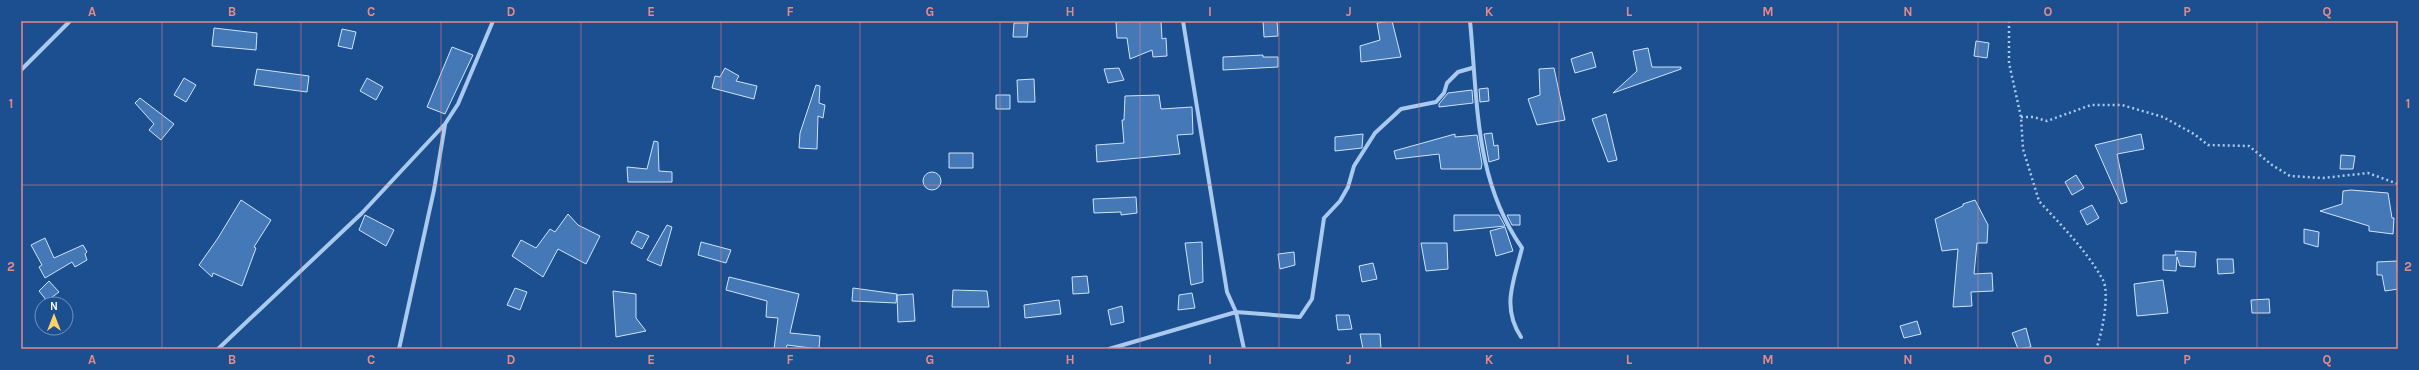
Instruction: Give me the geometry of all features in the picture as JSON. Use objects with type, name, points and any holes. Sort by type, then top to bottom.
[{"type":"street","points":[[21,70],[70,21]]},
{"type":"street","points":[[218,349],[362,214],[445,124],[458,104],[493,21]]},
{"type":"street","points":[[1183,21],[1225,284],[1236,312],[1244,349]]},
{"type":"street","points":[[1470,21],[1476,110],[1490,184],[1509,229],[1522,248],[1511,293],[1509,310],[1513,325],[1521,337]]},
{"type":"street","points":[[1109,349],[1236,312],[1300,317],[1312,299],[1324,218],[1340,201],[1348,187],[1354,166],[1375,133],[1401,109],[1436,102],[1444,93],[1447,83],[1458,72],[1472,68]]},
{"type":"street","points":[[399,349],[434,190],[445,124]]},
{"type":"path","points":[[2009,21],[2009,63],[2021,117],[2023,149],[2039,200],[2087,255],[2103,280],[2104,325],[2096,349]]},
{"type":"path","points":[[2021,117],[2034,117],[2047,121],[2091,105],[2115,104],[2131,106],[2163,117],[2194,134],[2208,145],[2249,146],[2275,168],[2290,176],[2323,178],[2368,173],[2398,184]]},
{"type":"building","points":[[1161,21],[1162,39],[1166,38],[1167,56],[1153,57],[1152,50],[1130,59],[1127,38],[1117,38],[1116,22]]},
{"type":"building","points":[[1263,21],[1277,21],[1278,36],[1264,37]]},
{"type":"building","points":[[1392,21],[1401,57],[1361,62],[1360,46],[1380,40],[1377,23]]},
{"type":"building","points":[[1014,23],[1028,23],[1027,37],[1013,37]]},
{"type":"building","points":[[214,28],[257,33],[256,50],[212,46]]},
{"type":"building","points":[[342,29],[356,32],[352,49],[338,46]]},
{"type":"building","points":[[1976,41],[1989,43],[1987,58],[1974,56]]},
{"type":"building","points":[[452,47],[473,55],[445,114],[427,107]]},
{"type":"building","points":[[1648,48],[1652,67],[1681,67],[1681,69],[1613,93],[1637,71],[1633,51]]},
{"type":"building","points":[[1592,52],[1596,67],[1575,73],[1571,59]]},
{"type":"building","points":[[1263,55],[1263,57],[1278,57],[1278,67],[1223,70],[1223,57]]},
{"type":"building","points":[[725,68],[739,76],[736,81],[757,86],[754,99],[712,88],[715,76],[720,77]]},
{"type":"building","points":[[1119,68],[1124,80],[1108,83],[1104,69]]},
{"type":"building","points":[[1554,68],[1565,120],[1537,125],[1528,99],[1540,95],[1539,69]]},
{"type":"building","points":[[257,69],[309,76],[307,92],[254,85]]},
{"type":"building","points":[[184,78],[196,85],[186,102],[174,95]]},
{"type":"building","points":[[367,78],[383,87],[376,100],[360,91]]},
{"type":"building","points":[[1034,79],[1035,102],[1018,102],[1017,80]]},
{"type":"building","points":[[816,85],[820,86],[819,103],[825,105],[823,118],[818,116],[817,149],[799,148],[800,133]]},
{"type":"building","points":[[1488,88],[1489,101],[1480,102],[1479,89]]},
{"type":"building","points":[[1472,90],[1473,103],[1439,107],[1439,104],[1448,93]]},
{"type":"building","points":[[996,95],[1010,95],[1010,109],[996,109]]},
{"type":"building","points":[[1159,95],[1161,109],[1192,107],[1193,134],[1177,135],[1180,154],[1097,162],[1096,145],[1124,143],[1122,120],[1124,120],[1125,96]]},
{"type":"building","points":[[140,98],[174,124],[161,140],[149,130],[154,124],[135,103]]},
{"type":"building","points":[[1606,114],[1617,160],[1608,162],[1592,119]]},
{"type":"building","points":[[1492,133],[1494,146],[1498,145],[1499,159],[1489,162],[1484,134]]},
{"type":"building","points":[[1363,134],[1362,148],[1335,151],[1335,137]]},
{"type":"building","points":[[1455,134],[1455,137],[1477,135],[1482,164],[1481,169],[1441,169],[1439,154],[1396,159],[1394,151]]},
{"type":"building","points":[[2141,134],[2144,149],[2117,154],[2127,202],[2121,204],[2095,145]]},
{"type":"building","points":[[654,141],[658,142],[659,171],[672,172],[672,182],[628,182],[627,167],[647,169]]},
{"type":"building","points":[[949,153],[973,153],[973,168],[949,168]]},
{"type":"building","points":[[2341,155],[2355,156],[2353,169],[2340,169]]},
{"type":"building","points":[[932,172],[938,175],[941,181],[938,187],[932,190],[926,187],[923,181],[926,175]]},
{"type":"building","points":[[2076,175],[2084,188],[2072,195],[2065,182]]},
{"type":"building","points":[[2351,190],[2388,193],[2392,218],[2394,218],[2393,234],[2369,231],[2369,226],[2320,211],[2342,204],[2343,191]]},
{"type":"building","points":[[1136,197],[1137,213],[1121,215],[1121,212],[1094,213],[1093,199]]},
{"type":"building","points":[[241,200],[271,220],[254,247],[256,248],[242,286],[213,273],[212,277],[199,265],[218,238]]},
{"type":"building","points":[[1975,200],[1988,225],[1987,243],[1977,243],[1974,274],[1992,273],[1993,291],[1971,292],[1972,306],[1953,307],[1958,249],[1942,251],[1935,219],[1963,206],[1963,204]]},
{"type":"building","points":[[2092,205],[2099,218],[2087,225],[2080,211]]},
{"type":"building","points":[[568,214],[578,225],[600,236],[586,264],[558,249],[543,277],[512,256],[521,240],[536,248],[550,229],[555,232]]},
{"type":"building","points":[[365,215],[394,230],[386,246],[359,230]]},
{"type":"building","points":[[1454,215],[1499,215],[1505,226],[1454,231]]},
{"type":"building","points":[[1507,215],[1520,215],[1520,225],[1512,225]]},
{"type":"building","points":[[667,225],[672,227],[661,266],[647,260]]},
{"type":"building","points":[[1505,227],[1513,251],[1496,256],[1490,231]]},
{"type":"building","points":[[2304,229],[2319,232],[2318,247],[2304,243]]},
{"type":"building","points":[[637,231],[649,236],[642,249],[631,243]]},
{"type":"building","points":[[45,238],[54,258],[83,245],[87,252],[85,254],[87,260],[75,267],[72,262],[45,278],[39,267],[42,265],[31,245]]},
{"type":"building","points":[[701,242],[731,250],[726,263],[698,255]]},
{"type":"building","points":[[1202,242],[1203,282],[1191,285],[1185,243]]},
{"type":"building","points":[[1421,243],[1447,243],[1448,269],[1426,271]]},
{"type":"building","points":[[2175,251],[2196,252],[2195,267],[2180,266],[2177,257],[2176,271],[2163,270],[2163,255],[2176,255]]},
{"type":"building","points":[[1294,252],[1295,265],[1280,269],[1278,254]]},
{"type":"building","points":[[2217,259],[2233,259],[2234,273],[2218,274]]},
{"type":"building","points":[[2397,261],[2398,289],[2385,291],[2382,275],[2377,275],[2377,262]]},
{"type":"building","points":[[1373,263],[1377,279],[1362,282],[1359,266]]},
{"type":"building","points":[[1087,276],[1089,293],[1073,294],[1072,277]]},
{"type":"building","points":[[729,277],[799,294],[790,333],[820,336],[819,349],[787,345],[786,349],[774,349],[778,318],[766,317],[767,301],[726,290]]},
{"type":"building","points":[[2163,280],[2168,313],[2137,316],[2134,284]]},
{"type":"building","points":[[49,281],[59,292],[54,296],[43,296],[39,291]]},
{"type":"building","points":[[515,288],[527,292],[520,310],[507,305]]},
{"type":"building","points":[[853,288],[897,294],[896,303],[852,301]]},
{"type":"building","points":[[953,290],[987,291],[989,307],[952,307]]},
{"type":"building","points":[[613,291],[636,294],[636,318],[646,331],[616,337]]},
{"type":"building","points":[[1192,293],[1195,308],[1178,310],[1179,295]]},
{"type":"building","points":[[913,294],[915,321],[898,322],[897,295]]},
{"type":"building","points":[[2269,299],[2270,313],[2252,313],[2251,300]]},
{"type":"building","points":[[1059,300],[1061,314],[1025,318],[1024,305]]},
{"type":"building","points":[[1122,306],[1124,322],[1111,325],[1108,310]]},
{"type":"building","points":[[1336,315],[1349,315],[1352,329],[1338,330]]},
{"type":"building","points":[[1917,321],[1921,334],[1904,338],[1900,326]]},
{"type":"building","points":[[2026,328],[2031,347],[2018,349],[2012,333]]},
{"type":"building","points":[[1360,334],[1380,334],[1381,349],[1363,349]]}]
